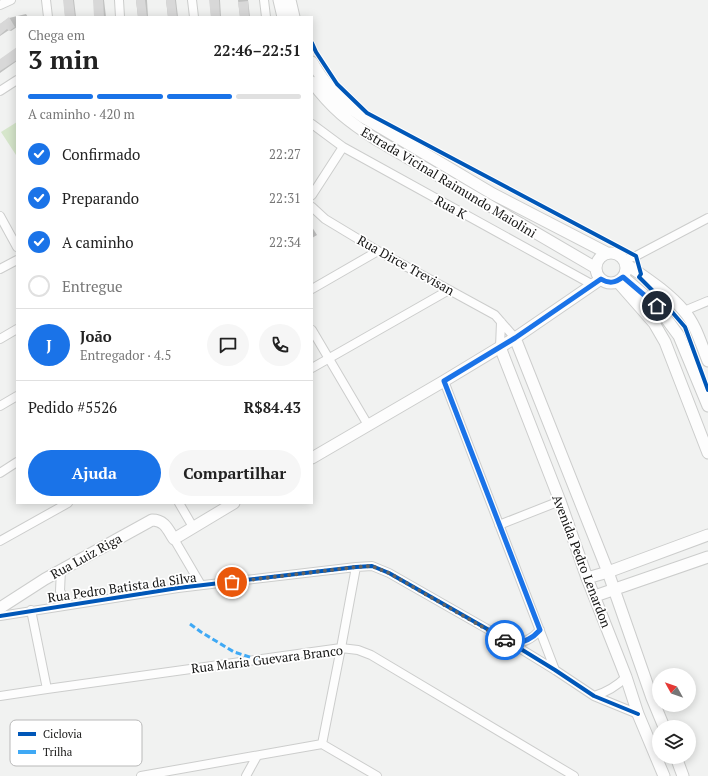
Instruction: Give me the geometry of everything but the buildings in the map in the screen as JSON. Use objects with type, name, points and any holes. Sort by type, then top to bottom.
[{"type":"street","points":[[0,5],[11,0]]},
{"type":"street","points":[[46,0],[48,16]]},
{"type":"street","points":[[119,0],[120,16]]},
{"type":"street","points":[[192,0],[194,16]]},
{"type":"street","points":[[264,0],[266,16]]},
{"type":"street","points":[[279,0],[283,16]]},
{"type":"street","points":[[290,0],[294,16]]},
{"type":"street","name":"Estrada Vicinal Raimundo Maiolini","points":[[313,64],[336,94],[349,107],[363,117],[493,194],[607,253]]},
{"type":"street","points":[[0,91],[16,81]]},
{"type":"street","name":"Estrada Vicinal Raimundo Maiolini","points":[[313,83],[335,110],[353,125],[596,268]]},
{"type":"street","name":"Rua K","points":[[313,125],[344,147],[597,282]]},
{"type":"street","points":[[313,194],[344,147]]},
{"type":"street","name":"Rua Dirce Trevisan","points":[[313,207],[325,219],[378,251],[495,316],[515,338]]},
{"type":"street","points":[[0,216],[16,245]]},
{"type":"street","points":[[625,262],[708,218]]},
{"type":"street","points":[[313,288],[378,251]]},
{"type":"street","points":[[597,282],[596,268],[597,262],[601,256],[614,252],[620,255],[625,262],[665,292],[684,311],[694,327],[708,361]]},
{"type":"street","points":[[0,269],[16,261]]},
{"type":"street","points":[[313,457],[515,338],[597,282],[612,283],[620,279],[626,273],[625,262]]},
{"type":"street","points":[[620,279],[657,306],[675,331],[689,358],[708,406]]},
{"type":"street","points":[[620,279],[654,323],[665,342],[708,453]]},
{"type":"street","points":[[313,367],[449,290]]},
{"type":"street","points":[[684,311],[708,301]]},
{"type":"street","points":[[500,347],[501,322]]},
{"type":"street","points":[[0,339],[16,330]]},
{"type":"street","points":[[313,332],[368,425]]},
{"type":"street","name":"Avenida Pedro Lenardon","points":[[515,338],[615,589],[652,698],[661,720]]},
{"type":"street","name":"Avenida Pedro Lenardon","points":[[500,347],[560,501],[587,578],[626,677],[638,714],[664,776]]},
{"type":"street","points":[[444,381],[555,670]]},
{"type":"street","points":[[0,406],[16,397]]},
{"type":"street","points":[[0,472],[16,463]]},
{"type":"street","points":[[499,525],[560,501]]},
{"type":"street","points":[[0,541],[66,504]]},
{"type":"street","points":[[180,504],[193,527]]},
{"type":"street","points":[[201,585],[174,539],[232,504]]},
{"type":"street","name":"Rua Luiz Riga","points":[[0,608],[62,569],[152,520],[157,520],[165,524],[174,539]]},
{"type":"street","points":[[587,578],[608,572],[708,534]]},
{"type":"street","points":[[595,596],[708,557]]},
{"type":"street","name":"Rua Pedro Batista da Silva","points":[[0,616],[68,604],[201,585],[372,566],[389,573],[503,638],[594,696],[638,714]]},
{"type":"street","points":[[322,744],[342,648],[356,567]]},
{"type":"street","points":[[62,569],[60,591],[68,604]]},
{"type":"street","points":[[31,610],[47,689]]},
{"type":"street","points":[[512,644],[522,643],[529,640],[540,630]]},
{"type":"street","name":"Rua Maria Guevara Branco","points":[[0,696],[342,648],[358,650],[371,655],[574,776]]},
{"type":"street","points":[[594,696],[608,691],[626,677]]},
{"type":"street","points":[[141,776],[322,744],[377,776]]},
{"type":"street","points":[[246,776],[257,756]]},
{"type":"street","points":[[679,764],[683,776]]},
{"type":"green space","points":[[16,123],[16,155],[1,132]]},
{"type":"marked path","points":[[190,624],[234,652],[259,660]]},
{"type":"cycle path","points":[[313,45],[337,84],[367,113],[636,256],[641,274],[639,277],[660,298],[685,327],[708,390]]},
{"type":"cycle path","points":[[0,616],[178,588],[372,566],[389,573],[503,638],[594,696],[638,714]]},
{"type":"way so far","points":[[232,582],[372,566],[389,573],[505,640]]},
{"type":"route","points":[[505,640],[512,644],[522,643],[535,636],[540,630],[444,381],[515,338],[601,279],[612,283],[618,282],[623,277],[657,306]]}]
